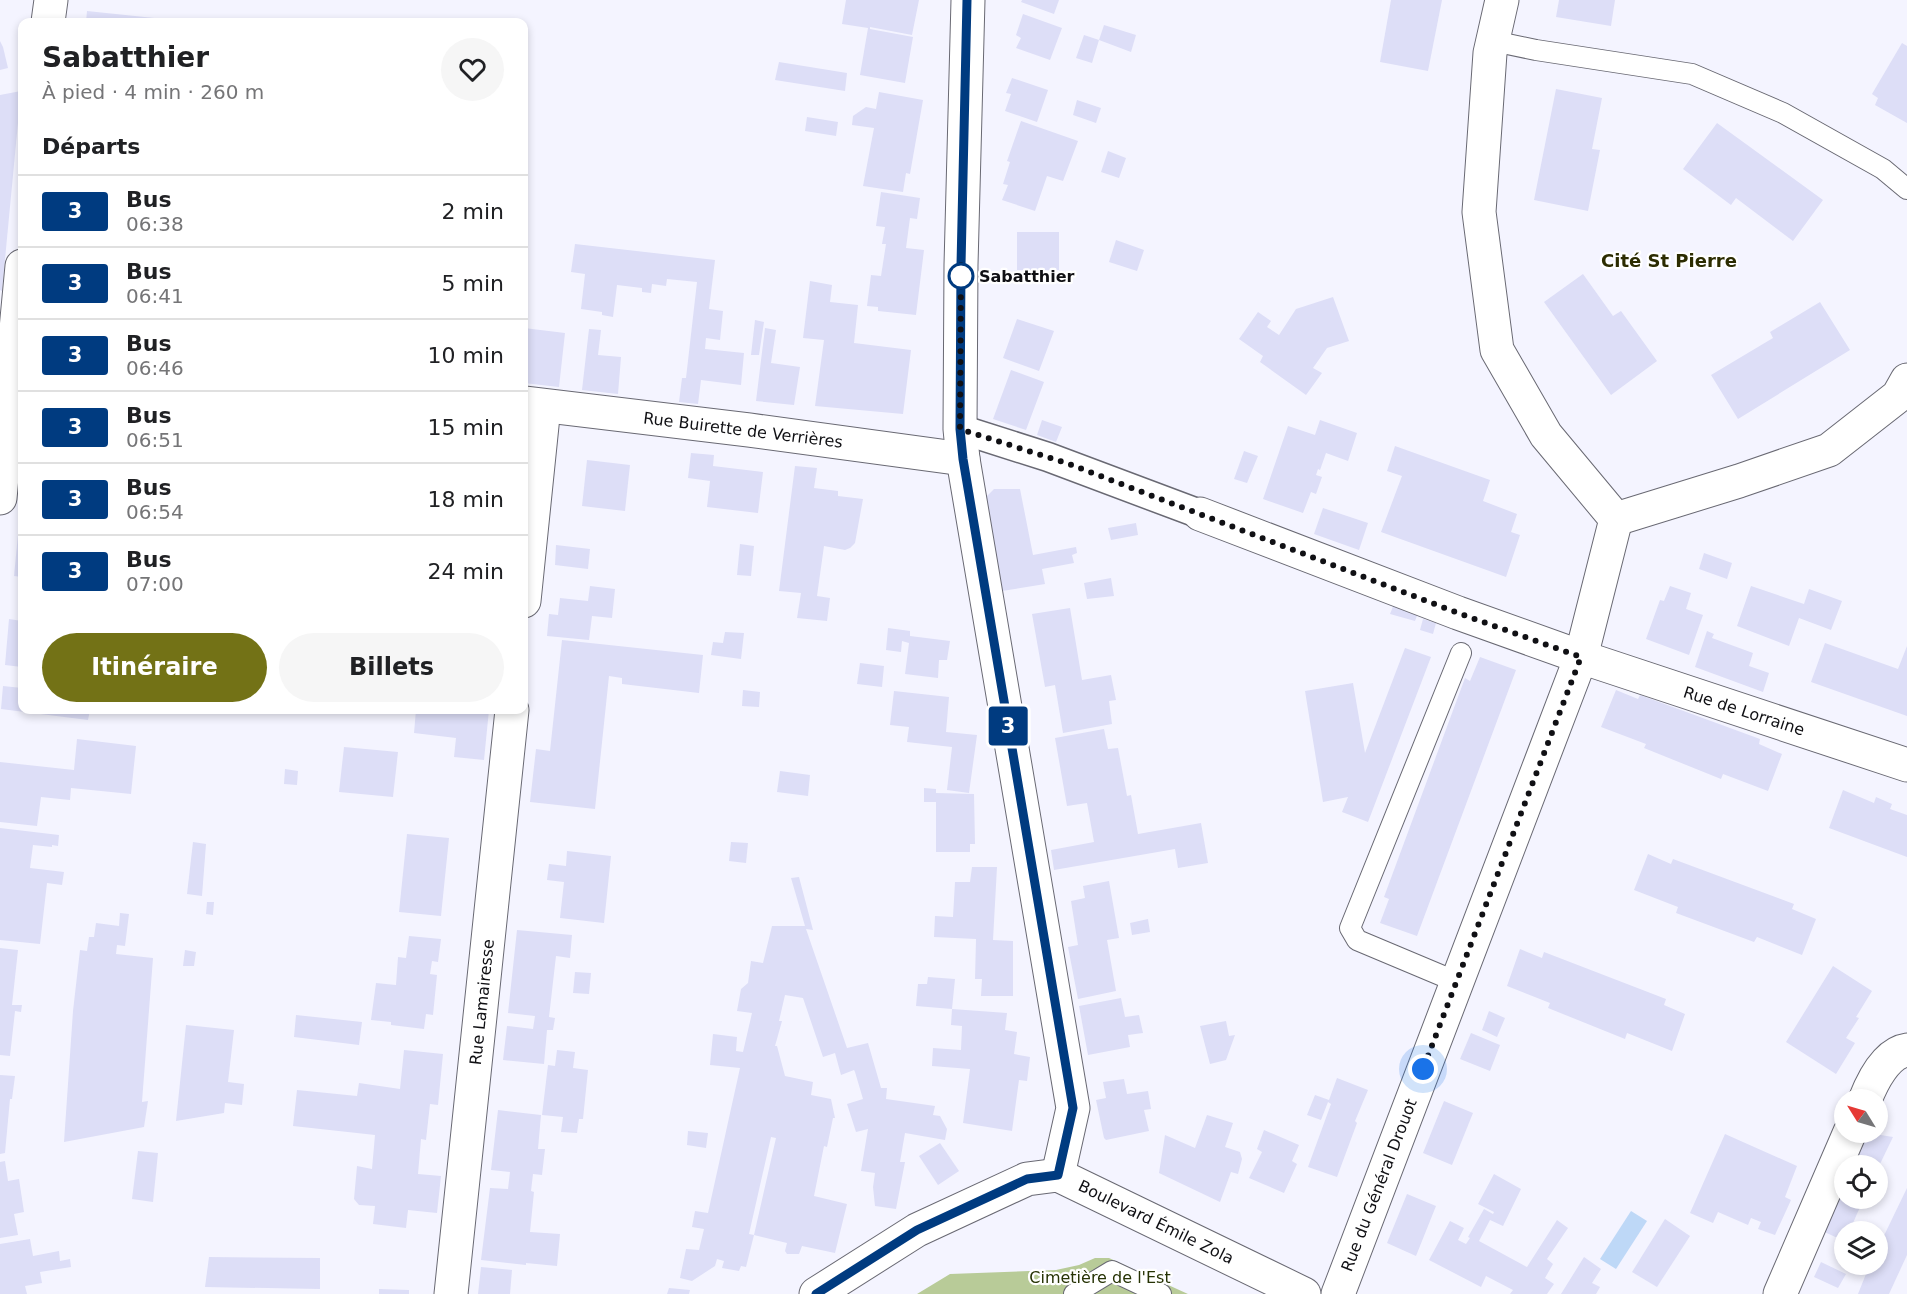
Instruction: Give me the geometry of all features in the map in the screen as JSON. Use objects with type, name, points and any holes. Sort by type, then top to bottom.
[{"type":"street","points":[[49,18],[51,0]]},
{"type":"street","points":[[968,0],[961,265],[961,444],[1073,1108],[1058,1175]]},
{"type":"street","points":[[1502,0],[1490,53],[1479,212],[1497,350],[1546,435],[1616,519],[1739,481],[1828,450],[1898,396],[1907,380]]},
{"type":"street","points":[[0,498],[18,350]]},
{"type":"street","points":[[528,523],[534,405]]},
{"type":"street","name":"Rue Buirette de Verrières","points":[[534,405],[749,430],[961,444]]},
{"type":"street","points":[[961,444],[1048,457],[1200,514]]},
{"type":"street","name":"Rue de Lorraine","points":[[1200,514],[1458,613],[1581,657],[1907,765]]},
{"type":"street","name":"Rue du Général Drouot","points":[[1338,1294],[1581,657],[1616,519]]},
{"type":"street","name":"Rue Lamairesse","points":[[451,1294],[512,714]]},
{"type":"street","points":[[1869,1089],[1886,1062],[1901,1051],[1907,1050]]},
{"type":"street","points":[[1780,1294],[1845,1143]]},
{"type":"street","name":"Boulevard Émile Zola","points":[[816,1294],[917,1230],[1027,1179],[1058,1175],[1304,1294]]},
{"type":"lane","points":[[1492,41],[1692,74],[1783,113],[1883,169],[1907,189]]},
{"type":"lane","points":[[1457,982],[1357,940],[1350,928],[1461,653]]},
{"type":"lane","points":[[1074,1294],[1112,1271],[1161,1294]]},
{"type":"green space","name":"Cimetière de l'Est","points":[[1095,1258],[1109,1258],[1188,1294],[917,1294],[950,1274],[1056,1270],[1079,1265]]},
{"type":"water","points":[[1631,1211],[1647,1221],[1616,1269],[1600,1259]]},
{"type":"building","points":[[846,0],[919,0],[912,35],[870,27],[870,29],[913,37],[905,83],[860,75],[868,28],[842,24]]},
{"type":"building","points":[[1022,0],[1059,0],[1054,14],[1021,2]]},
{"type":"building","points":[[1391,0],[1442,0],[1428,71],[1380,62]]},
{"type":"building","points":[[1559,0],[1615,0],[1611,26],[1556,17]]},
{"type":"building","points":[[87,11],[154,18],[86,18]]},
{"type":"building","points":[[1023,14],[1062,28],[1050,60],[1016,48],[1021,38],[1016,35]]},
{"type":"building","points":[[1104,25],[1136,35],[1131,52],[1099,40]]},
{"type":"building","points":[[1084,35],[1099,40],[1092,63],[1076,58]]},
{"type":"building","points":[[0,41],[8,68],[0,70]]},
{"type":"building","points":[[1902,43],[1907,46],[1907,123],[1875,105],[1878,98],[1872,94]]},
{"type":"building","points":[[779,62],[847,73],[845,91],[775,80]]},
{"type":"building","points":[[1012,78],[1048,90],[1037,122],[1005,111],[1011,94],[1006,93]]},
{"type":"building","points":[[1556,89],[1602,98],[1592,149],[1600,150],[1588,211],[1534,200]]},
{"type":"building","points":[[18,92],[18,123],[2,291],[0,290],[0,95]]},
{"type":"building","points":[[879,92],[923,100],[910,174],[906,173],[903,192],[863,186],[874,128],[852,125],[853,116],[866,107],[876,109]]},
{"type":"building","points":[[1077,100],[1101,108],[1096,123],[1073,115]]},
{"type":"building","points":[[807,117],[838,122],[836,136],[805,131]]},
{"type":"building","points":[[1021,121],[1078,141],[1063,181],[1047,176],[1035,211],[1002,200],[1008,185],[1003,184],[1010,162],[1007,161]]},
{"type":"building","points":[[1717,123],[1823,200],[1793,241],[1736,198],[1731,205],[1683,169]]},
{"type":"building","points":[[1108,151],[1126,158],[1119,178],[1101,172]]},
{"type":"building","points":[[881,192],[920,198],[917,219],[910,218],[906,248],[924,250],[916,315],[878,311],[878,307],[867,306],[871,275],[881,276],[886,244],[882,244],[885,227],[876,226]]},
{"type":"building","points":[[1017,232],[1059,232],[1059,270],[1017,270]]},
{"type":"building","points":[[1116,240],[1144,250],[1137,271],[1109,262]]},
{"type":"building","points":[[575,244],[715,260],[709,309],[723,311],[720,340],[706,338],[705,349],[744,353],[741,385],[701,380],[698,404],[679,402],[682,378],[686,378],[697,282],[667,279],[666,286],[652,284],[651,293],[642,292],[642,288],[617,285],[613,317],[602,315],[602,312],[581,309],[585,274],[571,272]]},
{"type":"building","points":[[1583,274],[1613,316],[1621,311],[1657,361],[1611,395],[1544,302]]},
{"type":"building","points":[[810,281],[832,285],[830,302],[858,305],[854,343],[911,350],[903,414],[815,406],[824,340],[803,338]]},
{"type":"building","points":[[1333,297],[1349,341],[1327,348],[1313,368],[1322,373],[1306,395],[1260,362],[1263,356],[1239,339],[1258,312],[1271,321],[1267,327],[1279,335],[1296,309]]},
{"type":"building","points":[[1820,302],[1850,350],[1738,419],[1711,375],[1773,338],[1770,332]]},
{"type":"building","points":[[1017,319],[1054,331],[1039,371],[1003,358]]},
{"type":"building","points":[[755,320],[764,322],[759,355],[751,355]]},
{"type":"building","points":[[528,328],[565,333],[559,387],[528,383]]},
{"type":"building","points":[[765,328],[776,330],[771,363],[800,367],[794,405],[756,401]]},
{"type":"building","points":[[589,329],[601,330],[598,355],[621,357],[618,394],[582,390]]},
{"type":"building","points":[[1011,370],[1044,382],[1026,430],[993,419]]},
{"type":"building","points":[[1042,420],[1062,427],[1056,442],[1037,435]]},
{"type":"building","points":[[1320,420],[1357,433],[1348,461],[1326,453],[1316,475],[1322,477],[1316,494],[1311,492],[1303,513],[1263,499],[1288,426],[1315,435]]},
{"type":"building","points":[[1395,446],[1490,480],[1483,501],[1517,514],[1511,532],[1520,535],[1506,577],[1381,532],[1402,476],[1387,471]]},
{"type":"building","points":[[1244,451],[1258,456],[1247,483],[1234,479]]},
{"type":"building","points":[[691,453],[714,455],[713,466],[763,472],[758,513],[707,507],[710,481],[688,478]]},
{"type":"building","points":[[587,460],[630,465],[625,511],[582,506]]},
{"type":"building","points":[[795,466],[817,468],[814,488],[838,491],[838,496],[863,499],[855,543],[845,550],[824,546],[817,596],[830,598],[827,621],[797,618],[801,593],[779,591]]},
{"type":"building","points":[[994,489],[1020,489],[1033,555],[1076,547],[1077,553],[1072,555],[1074,563],[1042,569],[1045,584],[1002,591],[985,498]]},
{"type":"building","points":[[1323,508],[1368,523],[1359,550],[1314,534]]},
{"type":"building","points":[[1136,523],[1138,535],[1111,540],[1108,528]]},
{"type":"building","points":[[18,535],[18,576],[14,576]]},
{"type":"building","points":[[740,544],[754,546],[751,576],[737,575]]},
{"type":"building","points":[[556,545],[590,549],[588,569],[555,565]]},
{"type":"building","points":[[1704,553],[1732,563],[1727,579],[1699,569]]},
{"type":"building","points":[[1111,578],[1114,596],[1087,599],[1084,583]]},
{"type":"building","points":[[590,586],[615,589],[612,618],[592,616],[589,640],[547,636],[549,614],[558,615],[560,598],[588,601]]},
{"type":"building","points":[[1670,586],[1691,593],[1686,609],[1703,615],[1689,655],[1646,639],[1660,600],[1664,601]]},
{"type":"building","points":[[1751,586],[1804,604],[1809,589],[1842,601],[1831,630],[1799,618],[1789,646],[1737,626]]},
{"type":"building","points":[[1394,604],[1418,613],[1415,621],[1390,614]]},
{"type":"building","points":[[1070,608],[1082,680],[1111,675],[1116,700],[1109,701],[1112,724],[1063,733],[1055,685],[1045,687],[1032,614]]},
{"type":"building","points":[[9,619],[18,620],[18,667],[5,665]]},
{"type":"building","points":[[1423,619],[1436,623],[1433,634],[1420,630]]},
{"type":"building","points":[[888,628],[910,631],[910,636],[950,641],[947,660],[939,660],[938,678],[905,674],[909,643],[902,641],[901,652],[886,650]]},
{"type":"building","points":[[1707,631],[1714,634],[1712,638],[1753,653],[1749,666],[1769,673],[1763,692],[1695,667]]},
{"type":"building","points":[[725,632],[744,633],[741,659],[711,655],[713,642],[723,643]]},
{"type":"building","points":[[562,640],[703,655],[699,693],[622,684],[622,678],[609,676],[595,809],[530,802],[536,749],[550,751]]},
{"type":"building","points":[[1825,643],[1898,669],[1907,646],[1907,716],[1811,682]]},
{"type":"building","points":[[1405,648],[1431,657],[1368,822],[1342,812],[1348,797],[1323,802],[1305,691],[1353,683],[1365,753]]},
{"type":"building","points":[[1480,657],[1516,670],[1417,936],[1380,923],[1389,899],[1384,897],[1465,678],[1470,681]]},
{"type":"building","points":[[860,663],[884,666],[882,687],[857,684]]},
{"type":"building","points":[[3,686],[18,688],[18,711],[1,709]]},
{"type":"building","points":[[743,690],[760,692],[759,707],[742,706]]},
{"type":"building","points":[[1616,690],[1638,699],[1640,695],[1760,739],[1759,744],[1782,754],[1768,791],[1723,774],[1721,779],[1644,748],[1646,744],[1601,727]]},
{"type":"building","points":[[894,691],[949,697],[946,732],[977,735],[969,793],[947,790],[952,747],[907,742],[909,727],[890,725]]},
{"type":"building","points":[[41,714],[89,714],[88,720]]},
{"type":"building","points":[[416,714],[489,714],[484,760],[454,757],[456,738],[414,733]]},
{"type":"building","points":[[1104,729],[1108,749],[1118,748],[1127,796],[1131,795],[1138,834],[1201,823],[1208,863],[1178,868],[1175,849],[1054,870],[1051,850],[1094,842],[1087,803],[1067,806],[1055,738]]},
{"type":"building","points":[[77,739],[136,746],[131,794],[71,788],[70,800],[41,797],[37,826],[0,822],[0,762],[74,770]]},
{"type":"building","points":[[344,747],[398,752],[393,797],[339,792]]},
{"type":"building","points":[[285,769],[298,771],[297,785],[284,784]]},
{"type":"building","points":[[780,771],[810,775],[808,796],[777,792]]},
{"type":"building","points":[[924,788],[936,789],[936,793],[974,794],[975,844],[970,844],[970,852],[936,852],[936,802],[924,802]]},
{"type":"building","points":[[1843,790],[1874,803],[1876,797],[1892,804],[1890,809],[1907,815],[1907,857],[1829,828]]},
{"type":"building","points":[[0,828],[59,835],[58,846],[33,845],[30,868],[64,872],[62,885],[47,883],[40,944],[0,940]]},
{"type":"building","points":[[407,834],[449,838],[441,916],[399,912]]},
{"type":"building","points":[[193,842],[206,844],[202,896],[187,894]]},
{"type":"building","points":[[731,842],[748,843],[746,863],[729,861]]},
{"type":"building","points":[[567,851],[611,856],[604,923],[560,918],[564,882],[547,880],[549,864],[566,866]]},
{"type":"building","points":[[1648,854],[1671,864],[1673,859],[1794,904],[1792,909],[1816,919],[1802,955],[1757,937],[1754,942],[1676,913],[1678,907],[1634,890]]},
{"type":"building","points":[[972,867],[997,867],[993,940],[1013,941],[1013,996],[981,996],[982,979],[975,979],[976,939],[934,937],[935,916],[953,917],[955,882],[970,882]]},
{"type":"building","points":[[799,877],[813,930],[806,929],[847,1048],[868,1043],[881,1088],[887,1088],[886,1099],[935,1106],[933,1115],[940,1116],[947,1129],[945,1140],[905,1133],[900,1162],[905,1162],[896,1209],[875,1206],[873,1187],[875,1173],[861,1171],[868,1129],[856,1132],[847,1104],[863,1099],[855,1072],[854,1070],[841,1075],[835,1053],[823,1057],[803,998],[785,995],[779,1021],[782,1021],[775,1046],[777,1046],[785,1076],[813,1082],[811,1095],[831,1099],[835,1118],[833,1118],[827,1147],[824,1146],[814,1196],[847,1204],[835,1253],[802,1246],[799,1254],[787,1254],[785,1251],[787,1243],[754,1235],[746,1267],[741,1266],[739,1271],[722,1268],[724,1261],[717,1259],[715,1266],[692,1281],[680,1278],[686,1249],[699,1250],[704,1229],[692,1227],[695,1211],[708,1213],[740,1068],[710,1065],[713,1034],[737,1037],[736,1051],[743,1052],[752,1013],[737,1011],[741,989],[748,983],[751,961],[763,963],[772,926],[805,926],[791,878]],"holes":[[[771,1137],[776,1138],[754,1235],[749,1234]]]},
{"type":"building","points":[[1109,881],[1119,938],[1107,940],[1116,991],[1078,999],[1068,947],[1078,945],[1071,901],[1085,898],[1083,886]]},
{"type":"building","points":[[207,902],[214,902],[213,915],[206,914]]},
{"type":"building","points":[[120,913],[129,914],[125,946],[117,945],[116,954],[153,958],[142,1102],[148,1101],[144,1127],[64,1142],[73,1011],[80,950],[87,951],[89,937],[94,937],[96,923],[119,926]]},
{"type":"building","points":[[1148,919],[1150,932],[1132,935],[1130,923]]},
{"type":"building","points":[[517,930],[572,935],[570,958],[556,956],[549,1017],[555,1018],[553,1030],[547,1030],[544,1064],[503,1060],[507,1026],[533,1029],[535,1016],[508,1013]]},
{"type":"building","points":[[409,936],[441,939],[438,962],[432,961],[430,974],[437,975],[433,1015],[426,1014],[424,1029],[371,1020],[376,983],[396,985],[398,957],[406,958]]},
{"type":"building","points":[[0,948],[18,950],[12,1005],[22,1005],[21,1012],[15,1011],[10,1056],[0,1055]]},
{"type":"building","points":[[1520,949],[1542,958],[1544,952],[1666,999],[1664,1005],[1685,1014],[1672,1051],[1627,1033],[1625,1039],[1548,1008],[1550,1003],[1507,986]]},
{"type":"building","points":[[185,950],[196,952],[194,966],[183,966]]},
{"type":"building","points":[[1833,966],[1872,991],[1846,1038],[1855,1043],[1836,1074],[1786,1042]]},
{"type":"building","points":[[575,972],[591,973],[589,994],[573,993]]},
{"type":"building","points":[[928,977],[955,979],[952,1009],[916,1006],[918,984],[927,984]]},
{"type":"building","points":[[1121,998],[1125,1017],[1139,1015],[1143,1033],[1128,1035],[1130,1047],[1088,1055],[1079,1006]]},
{"type":"building","points":[[952,1009],[1007,1013],[1005,1030],[1017,1032],[1014,1054],[1030,1057],[1027,1081],[1019,1080],[1012,1131],[963,1123],[970,1069],[932,1066],[933,1048],[961,1050],[962,1026],[951,1025]]},
{"type":"building","points":[[1489,1011],[1505,1018],[1497,1037],[1482,1030]]},
{"type":"building","points":[[296,1015],[362,1022],[359,1045],[294,1037]]},
{"type":"building","points":[[1226,1021],[1229,1036],[1235,1035],[1226,1060],[1210,1064],[1200,1026]]},
{"type":"building","points":[[186,1025],[234,1030],[228,1082],[244,1084],[242,1105],[225,1103],[224,1113],[176,1121]]},
{"type":"building","points":[[1471,1033],[1500,1045],[1490,1071],[1460,1059]]},
{"type":"building","points":[[404,1050],[443,1054],[438,1105],[430,1104],[426,1140],[421,1139],[418,1174],[441,1176],[437,1213],[408,1210],[406,1228],[373,1224],[375,1206],[359,1205],[354,1199],[357,1166],[372,1169],[375,1135],[293,1126],[297,1090],[357,1096],[359,1083],[400,1089]]},
{"type":"building","points":[[557,1050],[575,1052],[573,1068],[588,1070],[583,1119],[579,1119],[577,1133],[561,1132],[563,1117],[542,1115],[548,1065],[555,1066]]},
{"type":"building","points":[[0,1075],[15,1076],[12,1099],[10,1099],[5,1153],[0,1154]]},
{"type":"building","points":[[1337,1078],[1368,1090],[1355,1121],[1357,1123],[1337,1177],[1308,1167],[1331,1104],[1328,1102],[1321,1120],[1307,1115],[1315,1095],[1329,1100]]},
{"type":"building","points":[[1124,1079],[1127,1094],[1148,1091],[1151,1109],[1144,1110],[1149,1131],[1106,1140],[1096,1100],[1106,1098],[1103,1082]]},
{"type":"building","points":[[1444,1101],[1473,1113],[1452,1165],[1423,1153]]},
{"type":"building","points":[[498,1110],[541,1115],[538,1149],[545,1149],[542,1175],[533,1174],[531,1191],[534,1192],[530,1232],[560,1234],[557,1266],[481,1260],[490,1188],[508,1189],[510,1172],[491,1170]]},
{"type":"building","points":[[1207,1115],[1233,1123],[1225,1147],[1240,1152],[1242,1159],[1238,1174],[1231,1172],[1220,1202],[1159,1173],[1165,1135],[1195,1148]]},
{"type":"building","points":[[1264,1130],[1299,1145],[1292,1161],[1297,1164],[1284,1193],[1249,1178],[1262,1152],[1257,1149]]},
{"type":"building","points":[[688,1131],[708,1133],[706,1148],[687,1145]]},
{"type":"building","points":[[1725,1134],[1797,1166],[1785,1197],[1791,1200],[1775,1235],[1758,1229],[1761,1222],[1751,1218],[1748,1225],[1718,1212],[1713,1223],[1690,1213]]},
{"type":"building","points":[[1888,1136],[1893,1137],[1884,1155],[1852,1155],[1857,1143],[1888,1143]]},
{"type":"building","points":[[940,1143],[959,1171],[938,1185],[919,1156]]},
{"type":"building","points":[[138,1151],[158,1153],[153,1202],[132,1199]]},
{"type":"building","points":[[5,1161],[8,1181],[19,1179],[24,1212],[14,1214],[18,1235],[0,1238],[0,1162]]},
{"type":"building","points":[[1494,1174],[1521,1189],[1503,1226],[1490,1220],[1479,1241],[1527,1267],[1557,1220],[1568,1228],[1547,1259],[1553,1264],[1545,1278],[1554,1284],[1547,1294],[1510,1294],[1513,1290],[1486,1276],[1481,1287],[1429,1260],[1450,1221],[1464,1228],[1458,1240],[1466,1244],[1484,1209],[1493,1214],[1494,1212],[1478,1204]]},
{"type":"building","points":[[1907,1188],[1907,1255],[1889,1294],[1858,1294],[1866,1275],[1888,1275],[1888,1227]]},
{"type":"building","points":[[1407,1194],[1436,1206],[1416,1256],[1387,1243]]},
{"type":"building","points":[[1834,1194],[1834,1209],[1859,1209],[1854,1221],[1834,1221],[1834,1236],[1818,1229]]},
{"type":"building","points":[[1665,1219],[1690,1236],[1657,1287],[1632,1272]]},
{"type":"building","points":[[30,1239],[33,1256],[59,1251],[60,1261],[70,1259],[71,1267],[40,1272],[42,1283],[25,1286],[27,1294],[0,1294],[0,1244]]},
{"type":"building","points":[[209,1257],[320,1258],[320,1289],[205,1287]]},
{"type":"building","points":[[1584,1257],[1601,1269],[1592,1283],[1600,1287],[1596,1294],[1561,1294]]},
{"type":"building","points":[[1821,1262],[1834,1268],[1834,1275],[1845,1275],[1838,1288],[1814,1277]]},
{"type":"building","points":[[481,1267],[512,1270],[510,1294],[478,1294]]},
{"type":"building","points":[[669,1288],[690,1290],[689,1294],[667,1294]]},
{"type":"building","points":[[379,1289],[409,1290],[409,1294],[379,1294]]},
{"type":"bus line","name":"3","points":[[816,1294],[917,1230],[1027,1179],[1058,1175],[1073,1108],[963,459],[960,429],[967,0]]},
{"type":"place","name":"Sabatthier","points":[[961,276]]},
{"type":"district","name":"Cité St Pierre","points":[[1669,260]]},
{"type":"route","points":[[961,276],[961,265],[960,429],[1069,464],[1458,613],[1581,657],[1423,1069]]}]
